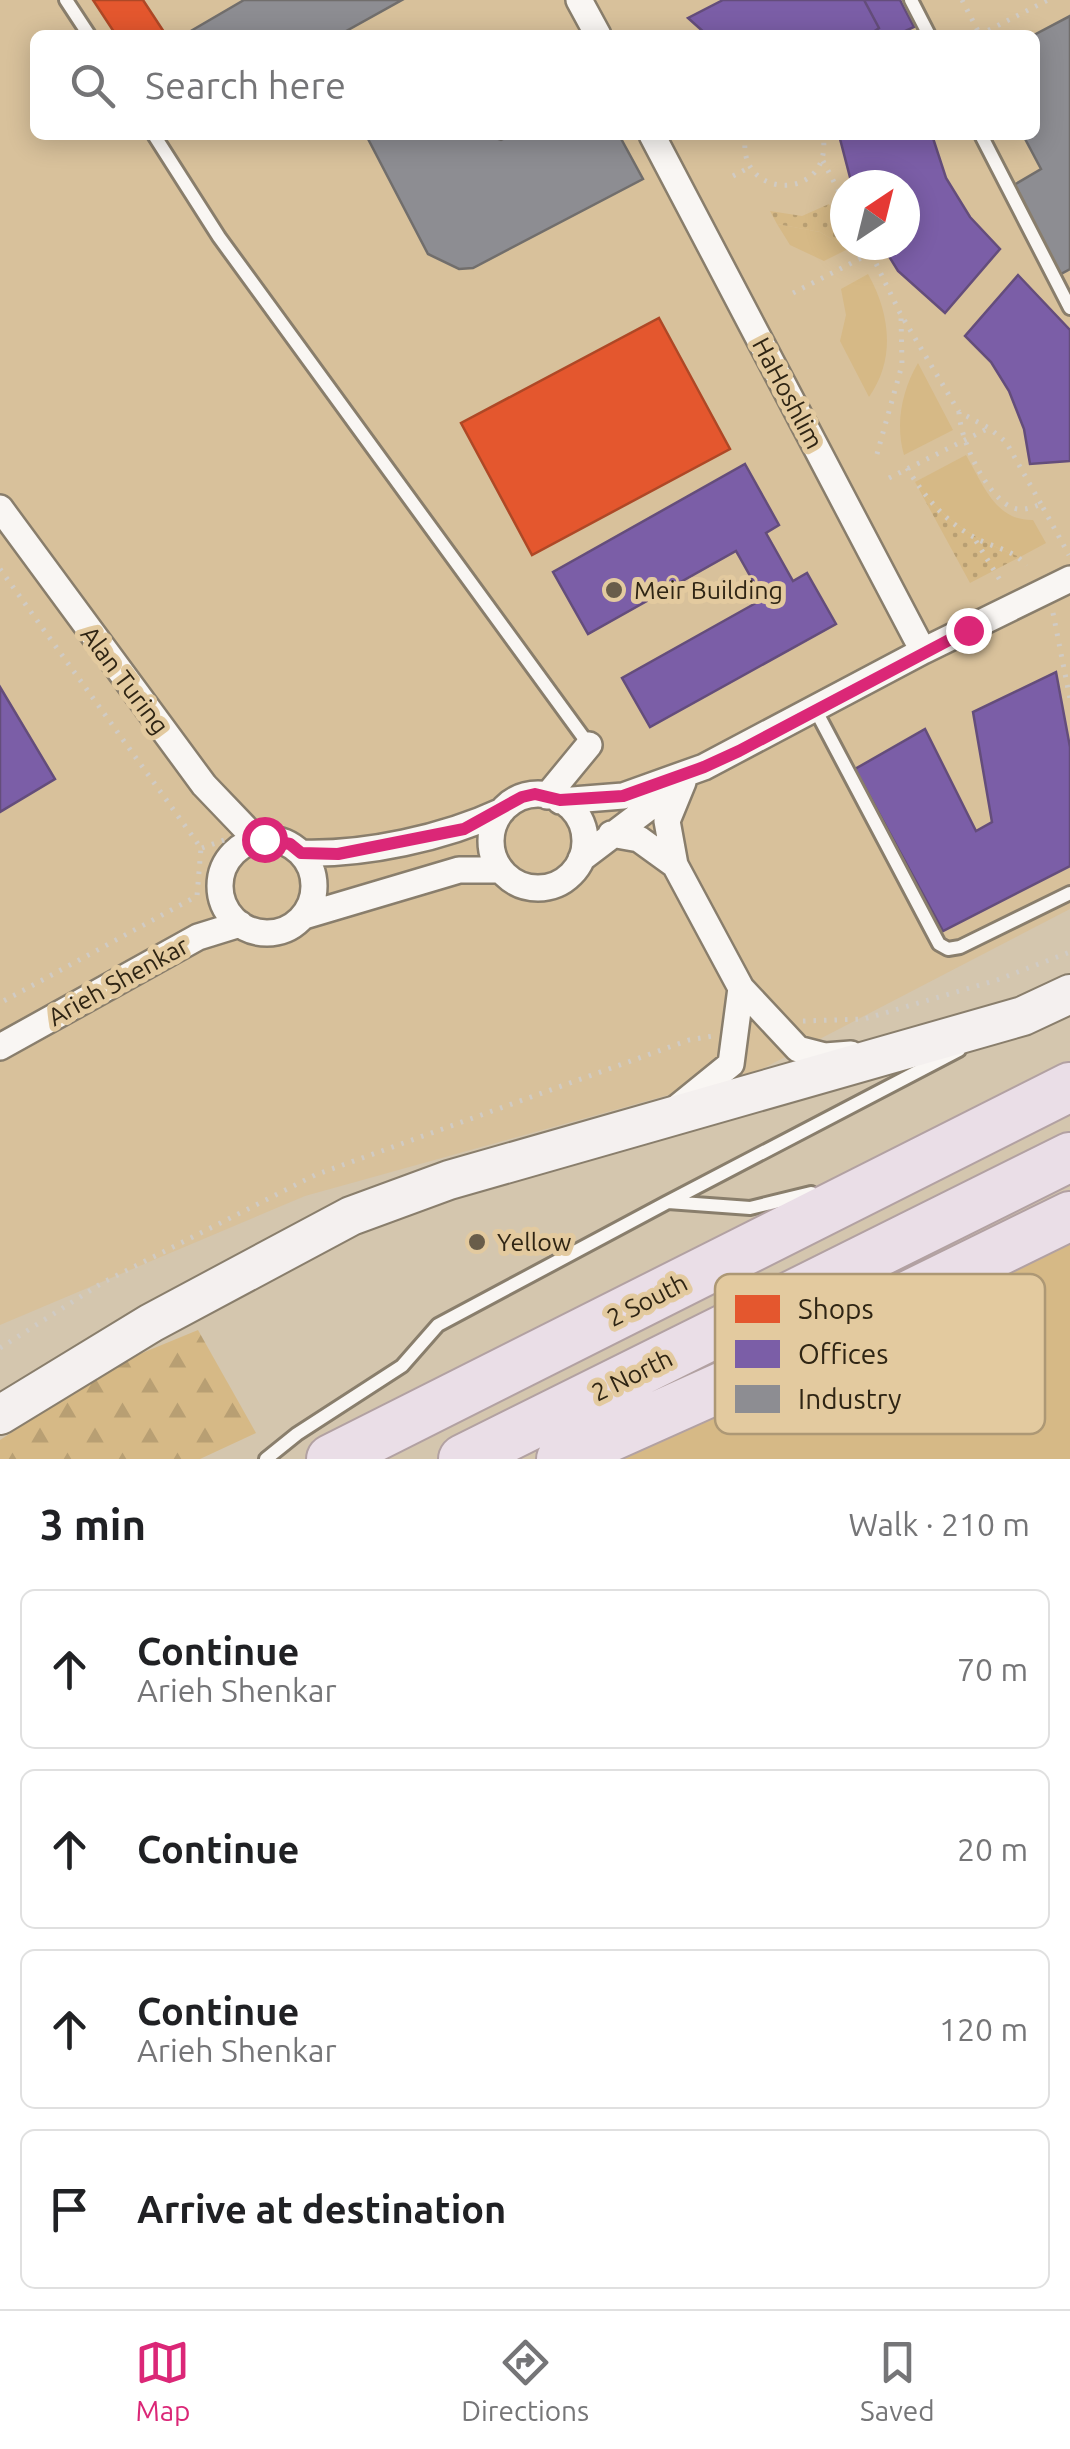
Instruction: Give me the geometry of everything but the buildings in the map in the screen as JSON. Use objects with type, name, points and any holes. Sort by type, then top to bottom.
[{"type":"highway","name":"2 South","points":[[331,1459],[1070,1086]]},
{"type":"highway","name":"2 North","points":[[835,1274],[1070,1157]]},
{"type":"highway","points":[[953,1274],[1070,1216]]},
{"type":"highway","name":"2 North","points":[[463,1459],[715,1334]]},
{"type":"highway","points":[[561,1459],[715,1389]]},
{"type":"main road","points":[[0,1415],[151,1322],[350,1216],[449,1180],[1023,1016],[1070,994]]},
{"type":"street","points":[[579,0],[595,30]]},
{"type":"street","name":"HaHoshlim","points":[[655,140],[924,651]]},
{"type":"street","name":"Alan Turing","points":[[0,508],[204,785],[249,832],[264,839]]},
{"type":"street","points":[[581,859],[694,774],[924,651],[1059,585]]},
{"type":"street","points":[[554,798],[589,746]]},
{"type":"street","points":[[301,853],[338,854],[464,829],[522,797],[623,796],[694,774]]},
{"type":"street","points":[[694,774],[667,821],[675,865],[741,988],[798,1049],[825,1056],[910,1050]]},
{"type":"street","points":[[502,811],[495,822],[491,846],[501,870],[523,886],[551,887],[574,871],[584,846],[579,820],[554,798]]},
{"type":"street","points":[[611,834],[640,839],[675,865]]},
{"type":"street","points":[[304,916],[314,890],[314,877],[301,853],[290,844],[264,839],[241,847],[232,855],[221,878],[224,902],[240,924],[267,932],[280,931],[304,916],[460,870],[501,870]]},
{"type":"street","name":"Arieh Shenkar","points":[[0,1047],[198,936],[240,924]]},
{"type":"street","points":[[656,1121],[696,1096],[732,1064],[741,988]]},
{"type":"lane","points":[[66,0],[86,30]]},
{"type":"lane","points":[[911,0],[926,30]]},
{"type":"lane","points":[[157,140],[220,236],[589,746]]},
{"type":"lane","points":[[983,140],[1070,308]]},
{"type":"lane","points":[[815,709],[939,944],[948,949],[960,947],[1070,892]]},
{"type":"lane","points":[[266,1459],[296,1434],[402,1366],[438,1326],[1023,1016]]},
{"type":"lane","points":[[869,1171],[996,1124]]},
{"type":"lane","points":[[668,1202],[750,1208],[797,1198],[833,1184]]},
{"type":"lane","points":[[961,1274],[1070,1228]]},
{"type":"path","points":[[962,0],[977,30]]},
{"type":"path","points":[[989,30],[1048,0]]},
{"type":"path","points":[[746,140],[750,167],[770,183],[782,186],[807,180],[822,160]]},
{"type":"path","points":[[823,140],[822,160],[830,175]]},
{"type":"path","points":[[733,176],[750,167]]},
{"type":"path","points":[[793,293],[859,260]]},
{"type":"path","points":[[874,260],[900,313],[959,412],[964,440],[980,471],[1009,506],[1028,510],[1041,504]]},
{"type":"path","points":[[877,454],[902,366],[900,313]]},
{"type":"path","points":[[959,412],[990,428],[1006,442],[1070,558]]},
{"type":"path","points":[[889,478],[990,428]]},
{"type":"path","points":[[907,468],[931,503],[974,538],[1020,557],[1026,566]]},
{"type":"path","points":[[974,538],[1000,580]]},
{"type":"path","points":[[0,569],[201,848],[202,864],[197,896],[0,1003]]},
{"type":"path","points":[[1059,585],[1070,699]]},
{"type":"path","points":[[772,1025],[864,1019],[997,980],[1070,952]]},
{"type":"path","points":[[795,1009],[806,1021]]},
{"type":"path","points":[[0,1348],[102,1283],[315,1176],[688,1040],[736,1031]]},
{"type":"shaded area","points":[[0,0],[1070,0],[1070,909],[762,1069],[305,1196],[0,1325]]},
{"type":"green space","points":[[829,204],[830,238],[820,232],[777,224],[770,211],[802,216]]},
{"type":"green space","points":[[777,224],[820,232],[830,238],[830,258],[824,261],[790,245]]},
{"type":"green space","points":[[868,274],[881,304],[887,336],[883,367],[869,397],[840,341],[846,315],[841,289]]},
{"type":"green space","points":[[918,363],[953,430],[904,455],[902,408]]},
{"type":"green space","points":[[966,455],[1000,508],[1020,519],[1033,520],[1046,543],[1020,557],[989,544],[949,518],[915,482]]},
{"type":"green space","points":[[915,482],[937,508],[962,528],[1020,557],[970,583]]},
{"type":"green space","points":[[1070,1238],[1070,1459],[596,1459],[715,1404],[715,1434],[1045,1434],[1045,1274],[993,1274]]},
{"type":"green space","points":[[198,1330],[256,1433],[200,1459],[0,1459],[0,1440],[118,1363]]},
{"type":"place","name":"Meir Building","points":[[614,590]]},
{"type":"place","name":"Yellow","points":[[477,1242]]},
{"type":"route","points":[[264,839],[290,844],[301,853],[338,854],[464,829],[502,811],[511,802],[535,794],[560,800],[623,796],[739,751],[968,630]]}]
